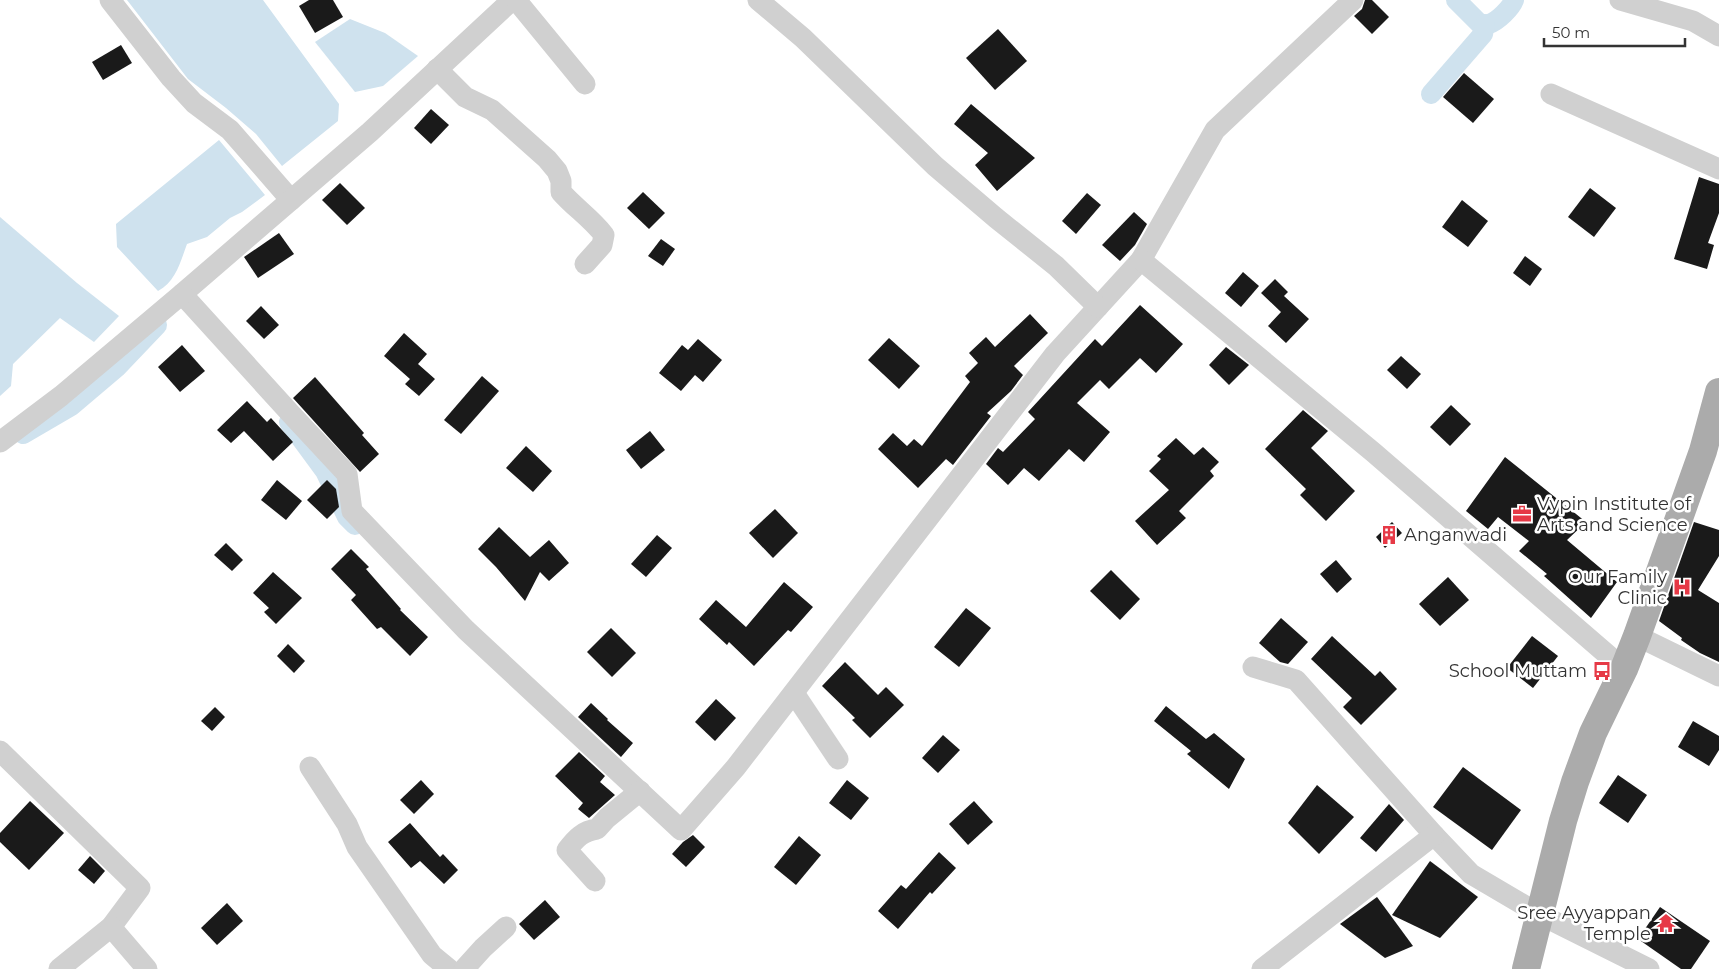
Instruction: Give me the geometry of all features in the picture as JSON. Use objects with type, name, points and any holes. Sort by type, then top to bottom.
[{"type":"main road","points":[[1526,969],[1563,821],[1575,782],[1593,733],[1624,669],[1637,636],[1703,451],[1719,392]]},
{"type":"street","points":[[110,0],[170,78],[194,103],[230,130],[291,200]]},
{"type":"street","points":[[0,442],[61,396],[370,132],[512,0]]},
{"type":"street","points":[[516,0],[585,84]]},
{"type":"street","points":[[758,0],[802,38],[935,166],[1056,266],[1098,307]]},
{"type":"street","points":[[182,294],[347,474],[352,511],[466,630],[681,830],[736,767],[1055,354],[1141,260],[1215,130],[1353,0]]},
{"type":"street","points":[[1620,0],[1693,21],[1719,36]]},
{"type":"street","points":[[437,69],[465,97],[492,110],[536,148],[557,170],[561,181],[561,192],[577,209],[596,224],[604,235],[602,245],[585,264]]},
{"type":"street","points":[[1551,94],[1719,169]]},
{"type":"street","points":[[1141,260],[1373,452],[1624,669]]},
{"type":"street","points":[[1637,636],[1719,676]]},
{"type":"street","points":[[1253,667],[1296,680],[1434,836],[1471,874],[1539,914],[1649,969]]},
{"type":"street","points":[[794,693],[838,760]]},
{"type":"street","points":[[0,751],[140,888],[112,927],[59,969]]},
{"type":"street","points":[[310,767],[347,824],[357,847],[432,954],[449,969]]},
{"type":"street","points":[[595,881],[567,850],[581,834],[586,830],[598,829],[606,818],[640,791]]},
{"type":"street","points":[[1262,969],[1434,836]]},
{"type":"street","points":[[464,969],[506,926]]},
{"type":"street","points":[[112,927],[146,969]]},
{"type":"water","points":[[127,0],[263,0],[339,104],[338,121],[282,166],[256,134],[188,79]]},
{"type":"water","points":[[350,19],[385,33],[418,56],[383,86],[355,92],[315,42]]},
{"type":"water","points":[[219,140],[265,195],[242,212],[230,218],[207,237],[187,244],[173,277],[158,291],[117,247],[116,224]]},
{"type":"water","points":[[0,217],[119,316],[94,342],[60,318],[13,364],[11,386],[0,396]]},
{"type":"building","points":[[309,0],[333,0],[343,17],[315,33],[299,6]]},
{"type":"building","points":[[1365,0],[1372,0],[1389,17],[1372,34],[1354,16],[1362,9]]},
{"type":"building","points":[[998,29],[1027,61],[995,90],[966,58]]},
{"type":"building","points":[[121,45],[132,63],[103,80],[92,62]]},
{"type":"building","points":[[1464,73],[1494,99],[1473,123],[1443,97]]},
{"type":"building","points":[[971,104],[1035,158],[997,191],[975,165],[988,153],[954,124]]},
{"type":"building","points":[[431,109],[449,125],[431,144],[414,128]]},
{"type":"building","points":[[1699,177],[1719,184],[1719,213],[1708,243],[1714,245],[1707,269],[1674,259]]},
{"type":"building","points":[[340,183],[365,208],[347,225],[322,200]]},
{"type":"building","points":[[1590,188],[1616,208],[1594,237],[1568,217]]},
{"type":"building","points":[[643,192],[665,213],[649,229],[627,208]]},
{"type":"building","points":[[1087,193],[1101,205],[1076,234],[1062,221]]},
{"type":"building","points":[[1462,200],[1488,221],[1468,247],[1442,227]]},
{"type":"building","points":[[1134,212],[1147,224],[1135,245],[1120,261],[1102,245]]},
{"type":"building","points":[[279,233],[294,254],[258,278],[244,257]]},
{"type":"building","points":[[661,239],[675,249],[663,266],[648,256]]},
{"type":"building","points":[[1525,256],[1542,269],[1530,286],[1513,273]]},
{"type":"building","points":[[1243,272],[1259,286],[1241,307],[1225,293]]},
{"type":"building","points":[[1275,279],[1288,292],[1284,296],[1309,319],[1286,343],[1268,326],[1281,312],[1261,293]]},
{"type":"building","points":[[1140,305],[1183,344],[1156,373],[1140,358],[1109,389],[1100,380],[1077,403],[1110,432],[1084,462],[1069,449],[1039,481],[1024,468],[1008,485],[986,464],[998,448],[1003,452],[1035,419],[1028,412],[1095,339],[1102,346]]},
{"type":"building","points":[[261,306],[279,325],[264,339],[246,321]]},
{"type":"building","points":[[1030,314],[1048,333],[1014,366],[1023,375],[1011,391],[987,413],[991,416],[953,465],[946,459],[918,488],[878,449],[893,433],[907,446],[914,439],[922,446],[970,382],[965,376],[978,363],[969,353],[986,337],[995,347]]},
{"type":"building","points":[[404,333],[427,354],[418,364],[435,379],[419,396],[405,384],[410,379],[384,356]]},
{"type":"building","points":[[889,338],[920,366],[899,389],[868,360]]},
{"type":"building","points":[[698,339],[722,360],[703,382],[695,375],[681,391],[659,373],[682,345],[688,350]]},
{"type":"building","points":[[182,345],[205,371],[180,392],[158,367]]},
{"type":"building","points":[[1226,347],[1249,365],[1229,385],[1209,365]]},
{"type":"building","points":[[1401,356],[1421,374],[1407,389],[1387,370]]},
{"type":"building","points":[[482,376],[499,391],[461,434],[444,420]]},
{"type":"building","points":[[315,377],[364,433],[362,435],[379,454],[360,472],[293,398]]},
{"type":"building","points":[[247,401],[267,422],[271,418],[293,442],[273,461],[244,431],[231,443],[217,430]]},
{"type":"building","points":[[1451,405],[1471,424],[1450,446],[1430,427]]},
{"type":"building","points":[[1303,410],[1328,431],[1311,448],[1355,491],[1326,521],[1300,495],[1306,489],[1265,449]]},
{"type":"building","points":[[650,431],[665,450],[641,469],[626,450]]},
{"type":"building","points":[[1176,438],[1194,455],[1203,447],[1219,462],[1210,471],[1214,476],[1179,511],[1186,518],[1157,545],[1135,521],[1169,490],[1149,471],[1161,459],[1157,456]]},
{"type":"building","points":[[526,446],[552,471],[533,492],[506,468]]},
{"type":"building","name":"Vypin Institute of Arts and Science","points":[[1505,457],[1586,522],[1567,540],[1617,582],[1591,618],[1544,576],[1547,574],[1519,551],[1529,541],[1498,517],[1488,529],[1466,511]]},
{"type":"building","points":[[277,480],[302,501],[286,520],[261,500]]},
{"type":"building","points":[[327,480],[336,489],[339,507],[327,519],[307,500]]},
{"type":"building","points":[[775,509],[798,533],[773,558],[749,533]]},
{"type":"building","name":"Anganwadi","points":[[1392,522],[1402,533],[1385,548],[1376,537]]},
{"type":"building","points":[[1694,522],[1719,530],[1719,556],[1698,590],[1719,603],[1719,662],[1700,653],[1659,621]]},
{"type":"building","points":[[499,527],[530,557],[549,540],[569,563],[549,581],[540,572],[525,601],[478,549]]},
{"type":"building","points":[[657,535],[672,548],[646,577],[631,564]]},
{"type":"building","points":[[226,543],[243,560],[232,571],[214,555]]},
{"type":"building","points":[[351,549],[369,567],[366,569],[400,610],[428,637],[410,656],[381,627],[377,629],[351,600],[356,595],[331,569]]},
{"type":"building","points":[[1336,560],[1352,579],[1337,593],[1320,574]]},
{"type":"building","points":[[1111,570],[1140,599],[1120,620],[1090,591]]},
{"type":"building","points":[[273,572],[302,598],[276,624],[264,612],[269,608],[253,593]]},
{"type":"building","points":[[1448,577],[1469,600],[1440,626],[1419,604]]},
{"type":"building","points":[[784,582],[813,607],[791,632],[788,630],[754,666],[729,642],[727,645],[699,619],[716,600],[746,627]]},
{"type":"building","points":[[966,608],[991,628],[959,667],[934,647]]},
{"type":"building","points":[[1281,618],[1308,642],[1288,664],[1280,662],[1259,643]]},
{"type":"building","points":[[611,628],[636,653],[612,677],[587,652]]},
{"type":"building","points":[[1332,636],[1375,676],[1380,671],[1397,689],[1361,725],[1343,707],[1352,698],[1311,659]]},
{"type":"building","points":[[1532,636],[1558,656],[1533,688],[1507,668]]},
{"type":"building","points":[[288,644],[305,661],[294,673],[277,656]]},
{"type":"building","points":[[845,662],[878,695],[886,687],[904,705],[870,738],[852,720],[855,718],[822,686]]},
{"type":"building","points":[[716,699],[736,718],[715,741],[695,722]]},
{"type":"building","points":[[591,703],[633,743],[621,757],[578,717]]},
{"type":"building","points":[[1166,706],[1206,739],[1214,733],[1245,759],[1229,789],[1187,754],[1191,751],[1154,721]]},
{"type":"building","points":[[215,707],[225,717],[212,731],[201,721]]},
{"type":"building","points":[[1693,721],[1719,736],[1719,750],[1709,766],[1678,747]]},
{"type":"building","points":[[943,735],[960,750],[938,773],[922,758]]},
{"type":"building","points":[[579,752],[605,776],[600,782],[615,795],[589,818],[578,809],[583,803],[555,776]]},
{"type":"building","points":[[1463,767],[1521,810],[1492,850],[1433,807]]},
{"type":"building","points":[[1618,775],[1647,795],[1628,823],[1599,803]]},
{"type":"building","points":[[421,780],[434,794],[414,814],[400,800]]},
{"type":"building","points":[[847,780],[869,798],[851,820],[829,803]]},
{"type":"building","points":[[1317,785],[1354,817],[1319,854],[1288,823]]},
{"type":"building","points":[[30,801],[64,833],[29,870],[0,842],[0,833]]},
{"type":"building","points":[[974,801],[993,822],[968,845],[949,824]]},
{"type":"building","points":[[1389,804],[1404,820],[1376,852],[1360,838]]},
{"type":"building","points":[[410,823],[440,857],[443,854],[458,870],[444,884],[420,861],[411,868],[388,842]]},
{"type":"building","points":[[693,835],[705,847],[686,867],[672,854],[683,842]]},
{"type":"building","points":[[799,836],[821,855],[796,885],[774,867]]},
{"type":"building","points":[[939,852],[956,868],[932,894],[930,892],[898,929],[878,911],[901,885],[906,889]]},
{"type":"building","points":[[90,856],[105,871],[94,884],[78,870]]},
{"type":"building","points":[[1430,861],[1478,897],[1440,938],[1392,915]]},
{"type":"building","points":[[1377,897],[1413,946],[1385,958],[1340,924]]},
{"type":"building","points":[[545,900],[560,917],[534,940],[519,924]]},
{"type":"building","points":[[227,903],[243,921],[217,945],[201,928]]},
{"type":"building","name":"Sree Ayyappan Temple","points":[[1660,907],[1710,941],[1691,969],[1681,969],[1638,939]]},
{"type":"waterway","points":[[1456,0],[1480,24],[1493,22],[1510,7],[1514,0]]},
{"type":"waterway","points":[[1431,94],[1483,34],[1485,24]]},
{"type":"waterway","points":[[23,434],[71,406],[117,367],[157,325]]},
{"type":"waterway","points":[[289,422],[325,471],[347,517],[355,525]]},
{"type":"place","name":"Vypin Institute of Arts and Science","points":[[1522,514]]},
{"type":"place","name":"Anganwadi","points":[[1389,535]]},
{"type":"place","name":"Our Family Clinic","points":[[1682,587]]},
{"type":"place","name":"School Muttam","points":[[1602,671]]},
{"type":"place","name":"Sree Ayyappan Temple","points":[[1666,923]]}]
